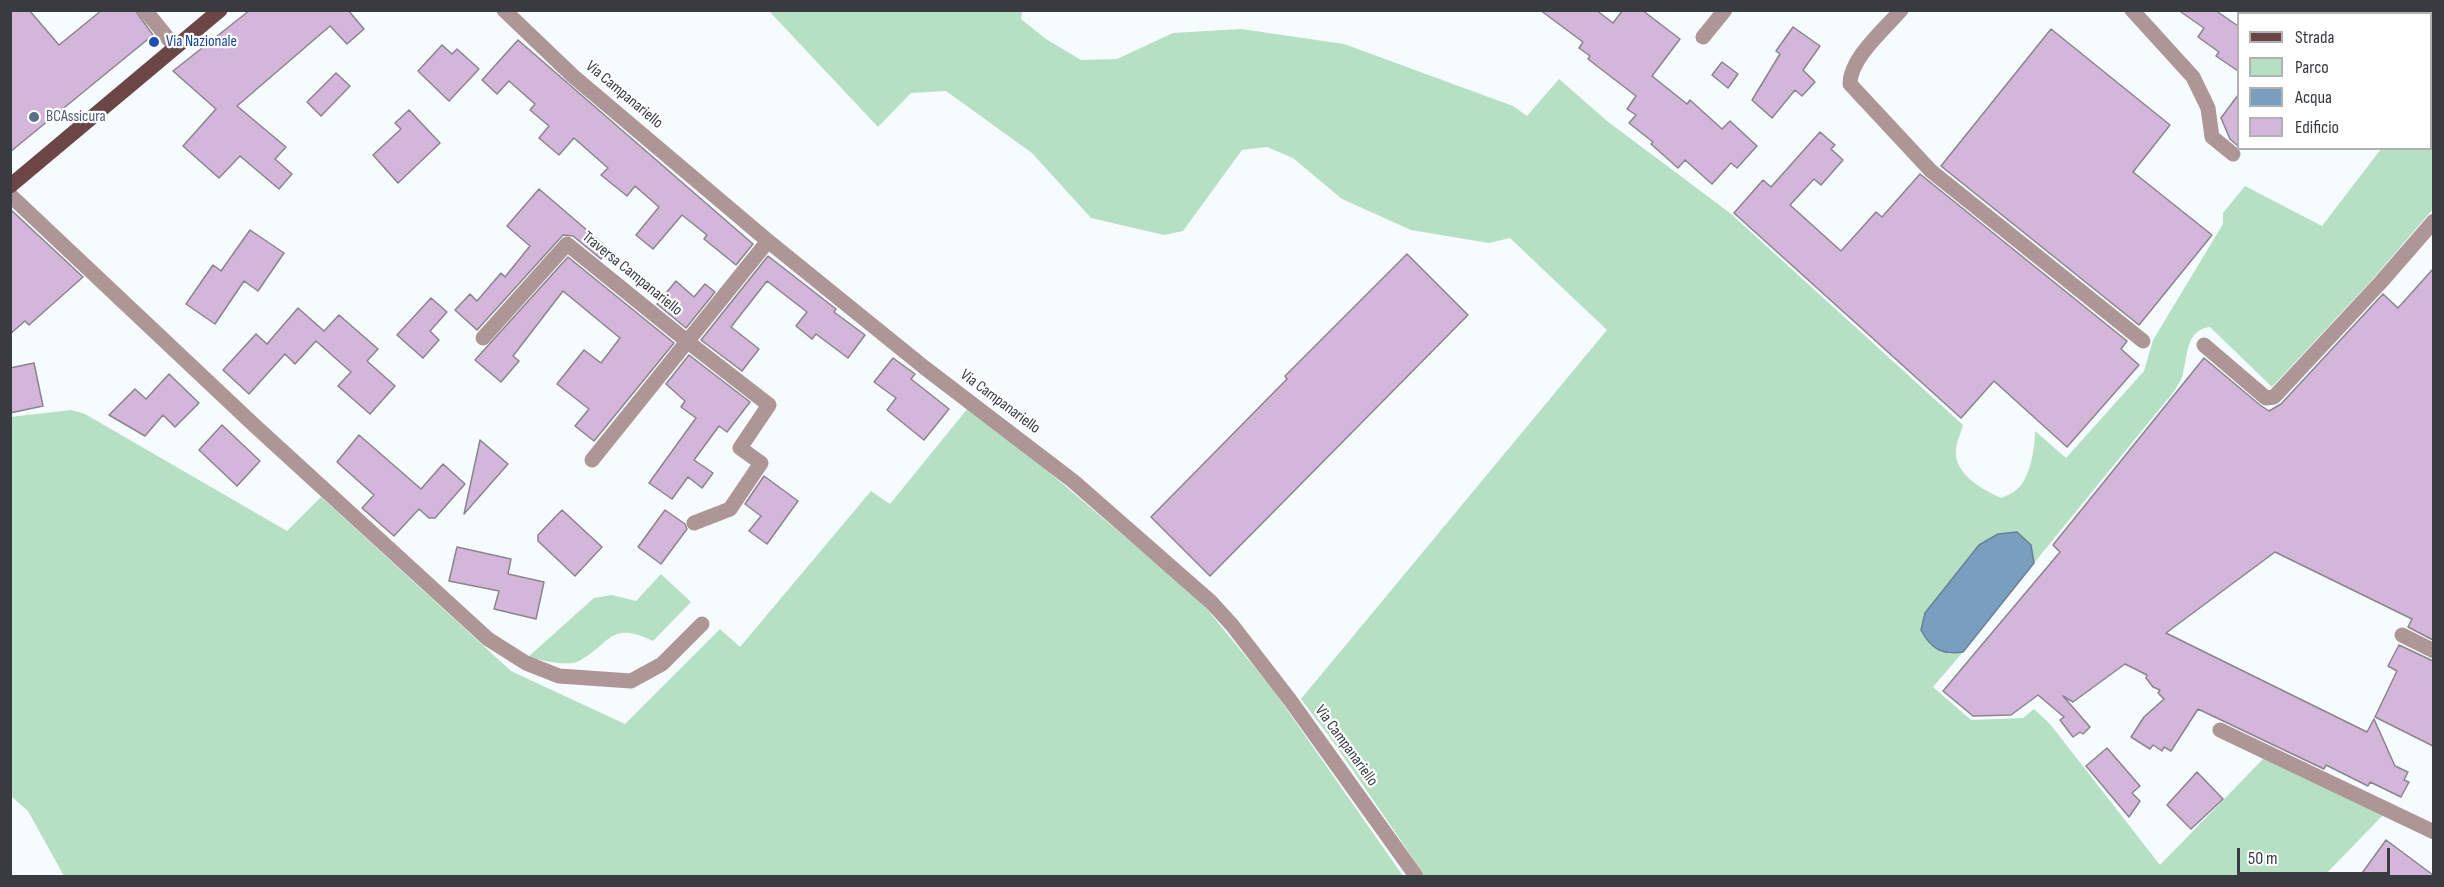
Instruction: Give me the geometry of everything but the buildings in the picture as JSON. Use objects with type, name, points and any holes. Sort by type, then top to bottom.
[{"type":"main road","points":[[10,186],[220,10]]},
{"type":"street","points":[[145,10],[175,47]]},
{"type":"street","name":"Via Campanariello","points":[[504,10],[573,76],[768,241],[925,368],[1073,481],[1211,602],[1232,625],[1296,709],[1416,876]]},
{"type":"street","points":[[1703,38],[1725,10]]},
{"type":"street","points":[[1901,10],[1860,57],[1850,72],[1850,84],[1931,171],[2144,341]]},
{"type":"street","points":[[2132,10],[2193,77],[2208,108],[2212,137],[2233,154]]},
{"type":"street","points":[[10,195],[254,425],[488,639],[526,663],[559,676],[631,681],[662,664],[702,624]]},
{"type":"street","points":[[2204,345],[2266,398],[2274,397],[2381,282],[2433,221]]},
{"type":"street","name":"Traversa Campanariello","points":[[592,460],[768,241]]},
{"type":"street","name":"Traversa Campanariello","points":[[483,338],[567,244],[769,405],[740,448],[761,464],[729,509],[694,523]]},
{"type":"street","points":[[2402,635],[2433,651]]},
{"type":"street","points":[[2220,730],[2433,832]]},
{"type":"shaded area","points":[[2258,11],[2433,11],[2433,122],[2432,12]]},
{"type":"green space","points":[[769,11],[1022,11],[1021,19],[1046,39],[1081,60],[1117,59],[1173,33],[1241,29],[1344,44],[1513,106],[1527,116],[1559,79],[1607,121],[1730,213],[1963,425],[1956,448],[1959,465],[1970,479],[2001,498],[2015,491],[2024,480],[2033,455],[2035,431],[2066,458],[2144,371],[2153,340],[2223,224],[2223,213],[2245,186],[2322,226],[2380,150],[2432,150],[2432,138],[2434,139],[2433,209],[2371,281],[2272,387],[2210,327],[2202,329],[2196,333],[2189,344],[2180,382],[2175,390],[2034,563],[2031,545],[1998,534],[1979,545],[1925,613],[1949,654],[1963,652],[1933,687],[1971,720],[2023,718],[2034,709],[2050,724],[2160,865],[2264,758],[2384,814],[2324,876],[1425,876],[1332,740],[1301,699],[1607,330],[1510,238],[1489,243],[1411,230],[1342,199],[1293,158],[1267,147],[1242,150],[1183,231],[1164,235],[1091,218],[1032,153],[946,91],[911,93],[878,127]]},
{"type":"green space","points":[[968,408],[1043,467],[1202,603],[1274,691],[1403,876],[64,876],[28,811],[11,796],[10,417],[71,410],[85,414],[287,531],[321,497],[511,671],[625,724],[720,629],[740,647],[871,491],[890,504]]},
{"type":"green space","points":[[661,574],[691,602],[653,641],[638,635],[619,634],[574,663],[528,657],[594,598],[612,595],[636,601]]},
{"type":"water","points":[[2017,532],[2031,545],[2034,563],[1963,652],[1943,651],[1933,646],[1921,630],[1925,613],[1979,545],[1998,534]]},
{"type":"place","name":"Via Nazionale","points":[[154,42]]},
{"type":"place","name":"BCAssicura","points":[[34,117]]}]
